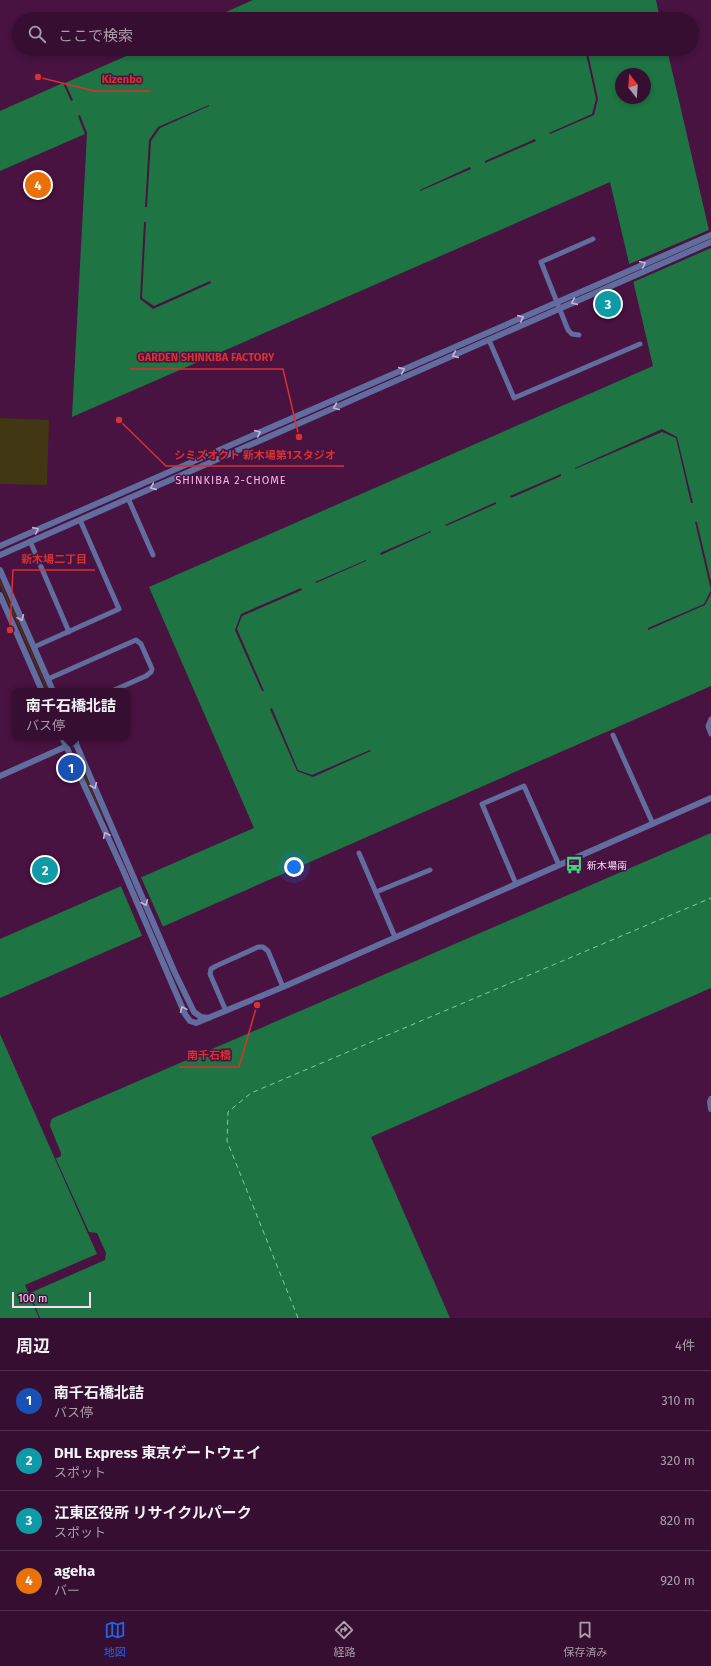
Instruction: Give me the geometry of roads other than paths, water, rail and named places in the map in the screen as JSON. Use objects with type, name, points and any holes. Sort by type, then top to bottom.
[{"type":"street","points":[[0,554],[560,309],[608,283],[711,235]]},
{"type":"street","points":[[579,335],[572,334],[568,330],[558,301],[541,262],[593,238]]},
{"type":"street","points":[[0,546],[558,301],[711,242]]},
{"type":"street","points":[[489,340],[514,398],[640,344]]},
{"type":"street","points":[[381,379],[384,386]]},
{"type":"street","points":[[194,461],[197,468]]},
{"type":"street","points":[[128,498],[153,555]]},
{"type":"street","points":[[34,647],[119,609],[80,520]]},
{"type":"street","points":[[30,542],[69,632]]},
{"type":"street","points":[[0,570],[52,688]]},
{"type":"street","points":[[0,595],[41,688]]},
{"type":"street","points":[[48,679],[136,640],[141,644],[152,669],[151,672],[148,675],[119,688]]},
{"type":"street","points":[[711,720],[708,726],[711,734]]},
{"type":"street","points":[[613,735],[653,824]]},
{"type":"street","points":[[63,740],[123,870],[185,1014],[190,1021],[199,1023],[711,798]]},
{"type":"street","points":[[0,776],[66,747],[75,740],[175,973],[194,1012],[201,1017],[211,1018]]},
{"type":"street","points":[[516,884],[482,804],[524,786],[559,865]]},
{"type":"street","points":[[359,854],[395,937]]},
{"type":"street","points":[[376,892],[430,870]]},
{"type":"street","points":[[226,1011],[210,971],[213,967],[258,947],[263,947],[268,951],[283,987]]},
{"type":"street","points":[[711,1099],[711,1109]]},
{"type":"place","name":"Kizenbo","points":[[38,77]]},
{"type":"place","name":"ageha","points":[[38,185]]},
{"type":"place","name":"江東区役所 リサイクルパーク","points":[[608,304]]},
{"type":"place","name":"シミズオクト 新木場第1スタジオ","points":[[119,420]]},
{"type":"place","name":"GARDEN SHINKIBA FACTORY","points":[[299,437]]},
{"type":"place","name":"新木場二丁目","points":[[10,630]]},
{"type":"place","name":"南千石橋北詰","points":[[71,768]]},
{"type":"place","name":"新木場南","points":[[574,865]]},
{"type":"place","name":"DHL Express 東京ゲートウェイ","points":[[45,870]]},
{"type":"place","name":"南千石橋","points":[[257,1005]]},
{"type":"district","name":"SHINKIBA 2-CHOME","points":[[231,480]]}]
